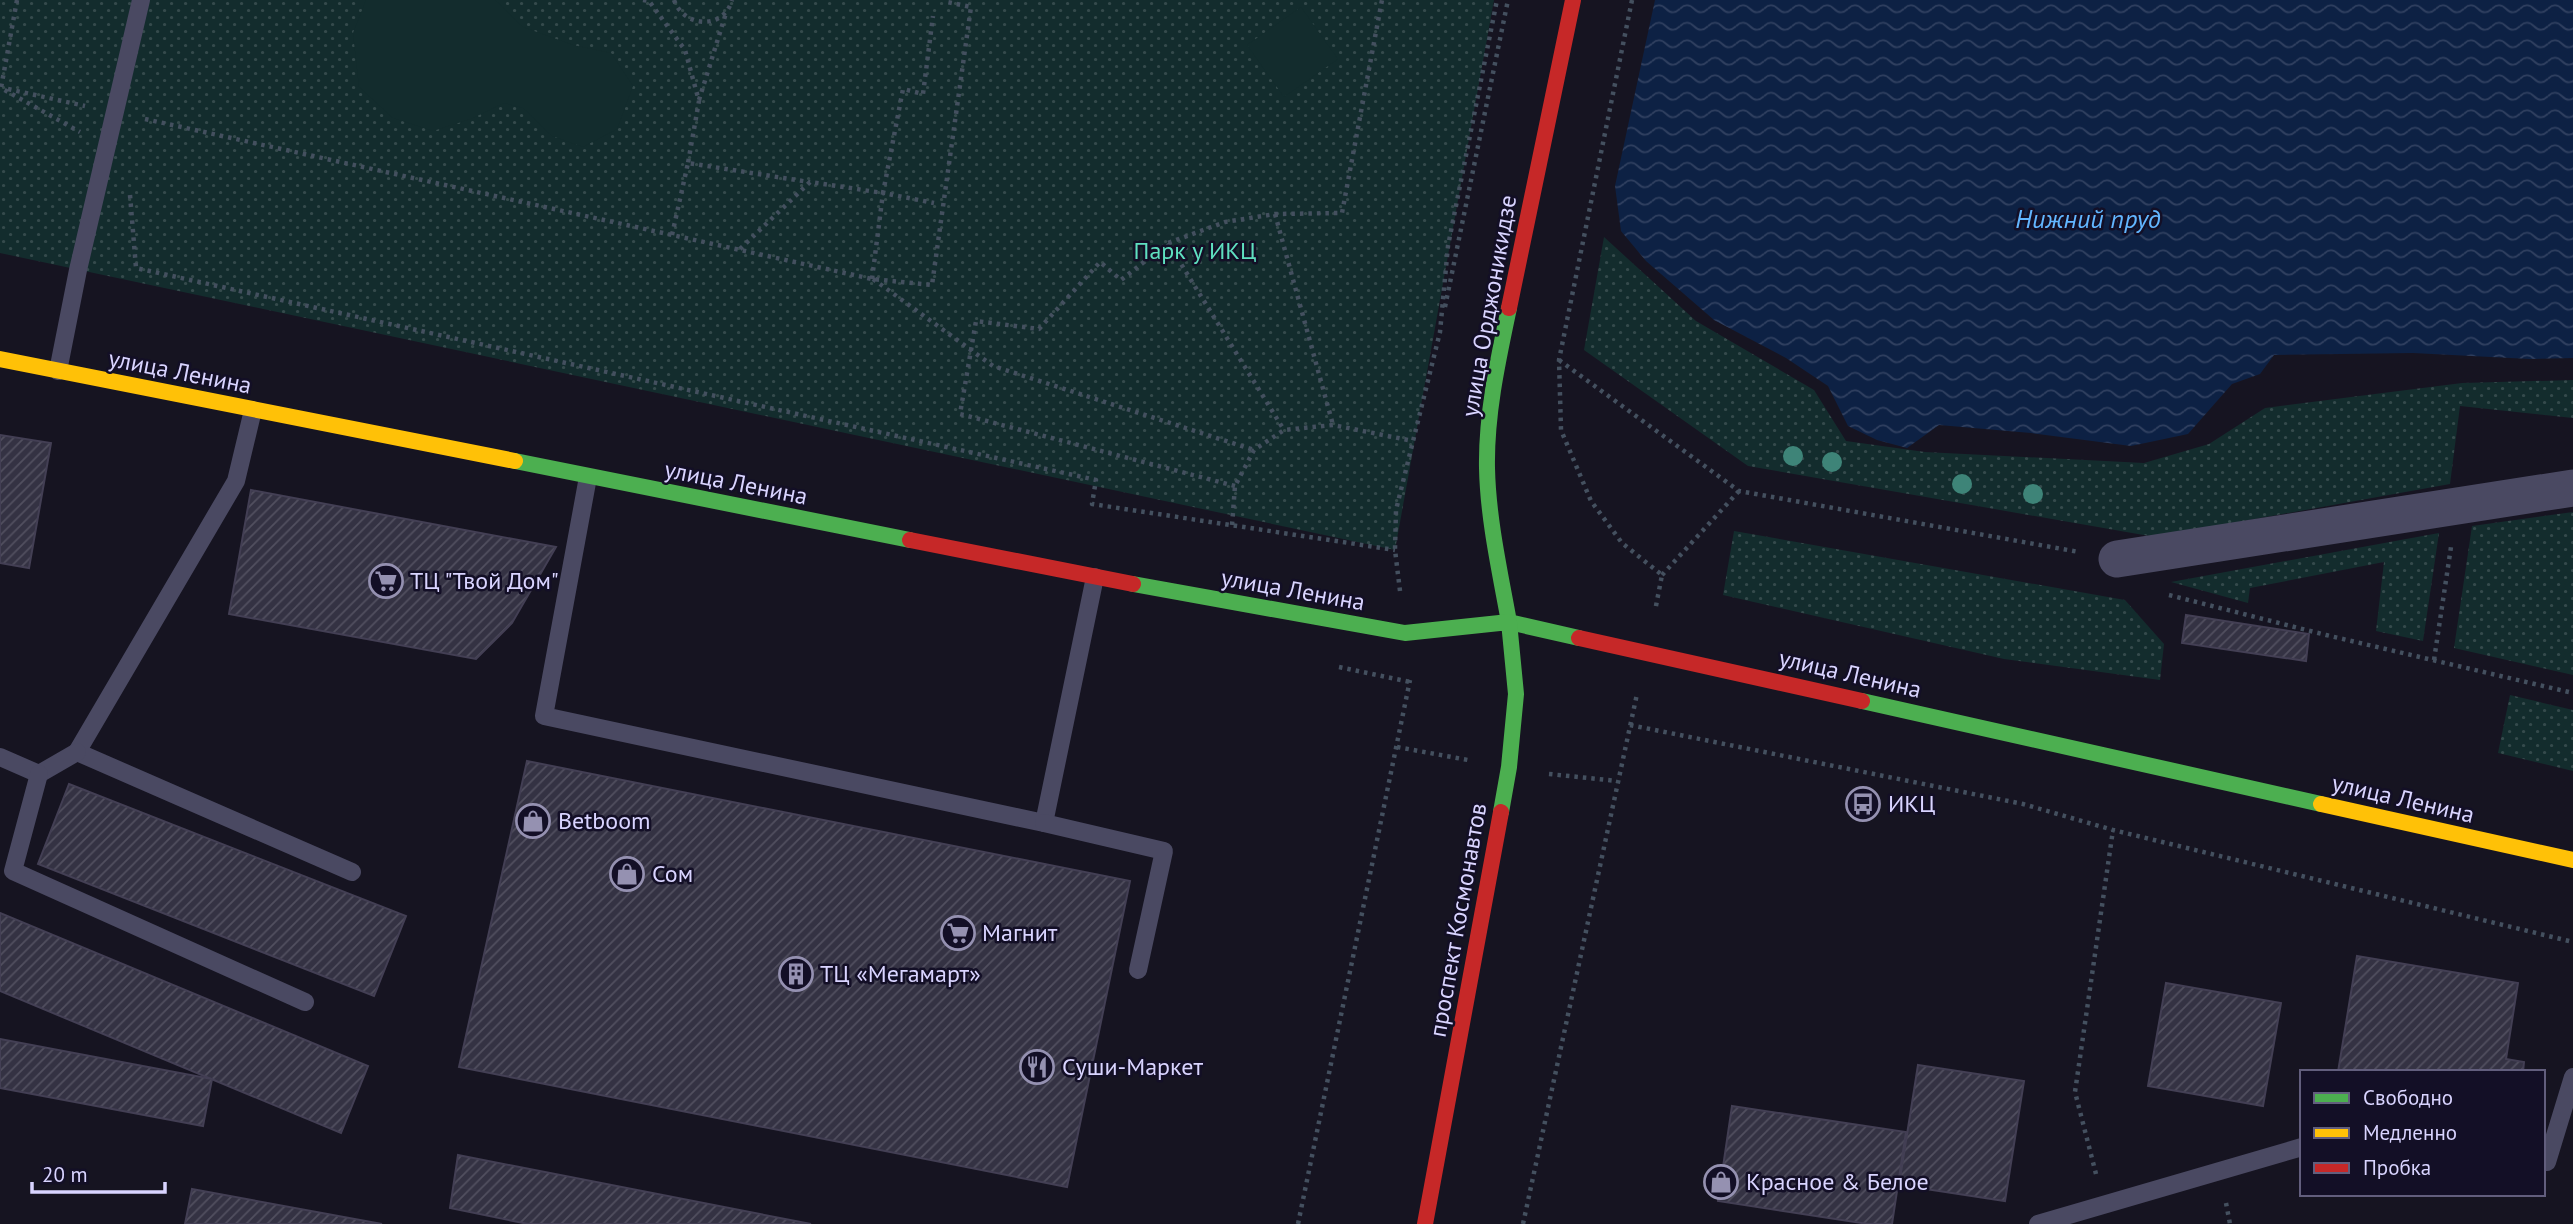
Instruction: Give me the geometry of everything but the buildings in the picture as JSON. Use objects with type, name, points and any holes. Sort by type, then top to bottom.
[{"type":"main road","name":"улица Орджоникидзе","points":[[1509,622],[1495,544],[1488,468],[1492,398],[1573,0]]},
{"type":"main road","name":"улица Ленина","points":[[0,359],[1095,578],[1405,633],[1509,622],[2573,860]]},
{"type":"main road","name":"проспект Космонавтов","points":[[1425,1224],[1509,767],[1516,694],[1509,622]]},
{"type":"street","points":[[2118,559],[2573,488]]},
{"type":"lane","points":[[58,371],[141,0]]},
{"type":"lane","points":[[253,410],[236,481],[77,752],[39,774],[13,871],[305,1002]]},
{"type":"lane","points":[[588,477],[544,716],[1044,822],[1164,851],[1138,971]]},
{"type":"lane","points":[[1044,822],[1095,578]]},
{"type":"lane","points":[[77,752],[352,872]]},
{"type":"lane","points":[[0,757],[39,774]]},
{"type":"lane","points":[[2545,1162],[2573,1077]]},
{"type":"lane","points":[[2038,1224],[2300,1148]]},
{"type":"path","points":[[1,88],[17,0]]},
{"type":"path","points":[[674,0],[683,15],[699,23],[719,19],[726,13]]},
{"type":"path","points":[[672,235],[699,101],[726,13],[733,0]]},
{"type":"path","points":[[1,88],[872,279],[933,285],[971,7],[947,0]]},
{"type":"path","points":[[1235,486],[960,414],[976,321],[1039,329],[1100,262],[1121,280],[1168,243],[1225,222],[1275,214],[1342,213],[1382,0]]},
{"type":"path","points":[[1440,332],[1448,246],[1497,0]]},
{"type":"path","points":[[1298,1224],[1410,682],[1395,550],[1396,510],[1440,332],[1508,0]]},
{"type":"path","points":[[1632,0],[1559,360],[1561,430],[1591,501],[1622,543],[1662,575]]},
{"type":"path","points":[[648,1],[685,50],[699,101]]},
{"type":"path","points":[[872,279],[883,193],[903,89],[923,94],[933,16]]},
{"type":"path","points":[[1,88],[107,148],[127,163],[136,268],[1096,480],[1092,504],[1395,550]]},
{"type":"path","points":[[688,163],[934,203]]},
{"type":"path","points":[[739,250],[810,182]]},
{"type":"path","points":[[1275,214],[1333,425]]},
{"type":"path","points":[[1168,243],[1284,430]]},
{"type":"path","points":[[872,279],[993,366],[1254,450]]},
{"type":"path","points":[[1559,360],[1739,491],[2118,559],[2156,591],[2573,692]]},
{"type":"path","points":[[1232,525],[1235,486],[1254,450],[1284,430],[1333,425],[1413,441]]},
{"type":"path","points":[[1523,1224],[1662,575],[1739,491]]},
{"type":"path","points":[[2434,660],[2458,505]]},
{"type":"path","points":[[1630,725],[2023,804],[2113,830],[2573,942]]},
{"type":"path","points":[[2104,1205],[2075,1092],[2113,830]]},
{"type":"green space","name":"Парк у ИКЦ","points":[[0,0],[1494,0],[1395,550],[0,253]]},
{"type":"green space","points":[[366,0],[495,0],[523,27],[573,45],[611,53],[633,86],[617,129],[583,147],[552,136],[523,108],[504,103],[471,119],[433,131],[393,118],[359,87],[353,33]]},
{"type":"green space","points":[[1301,7],[1338,59],[1284,97],[1247,45]]},
{"type":"green space","points":[[1604,237],[1696,321],[1814,390],[1846,441],[1925,452],[2144,463],[2209,444],[2265,408],[2462,383],[2573,380],[2573,418],[2460,406],[2450,484],[2155,537],[1748,466],[1584,350]]},
{"type":"green space","points":[[2573,512],[2573,675],[2454,648],[2472,526]]},
{"type":"green space","points":[[1734,531],[2125,600],[2164,644],[2160,680],[2004,659],[1723,595]]},
{"type":"green space","points":[[2439,533],[2423,641],[2376,631],[2384,562],[2250,588],[2248,603],[2171,582]]},
{"type":"green space","points":[[2510,695],[2573,710],[2573,771],[2498,753]]},
{"type":"water","name":"Нижний пруд","points":[[1655,0],[2573,0],[2573,358],[2530,359],[2413,353],[2274,355],[2260,374],[2232,384],[2188,434],[2131,446],[1939,425],[1907,448],[1877,440],[1848,426],[1828,386],[1786,358],[1714,320],[1646,261],[1621,231],[1615,186]]},
{"type":"traffic: fast","points":[[1509,308],[1497,367],[1487,448],[1492,526],[1509,622],[1579,638]]},
{"type":"traffic: fast","points":[[515,461],[910,540]]},
{"type":"traffic: fast","points":[[1133,584],[1405,633],[1509,622],[1516,694],[1509,767],[1501,812]]},
{"type":"traffic: fast","points":[[1862,701],[2321,804]]},
{"type":"traffic: slow","points":[[0,359],[515,461]]},
{"type":"traffic: slow","points":[[2321,804],[2573,860]]},
{"type":"traffic: jam","points":[[1509,308],[1573,0]]},
{"type":"traffic: jam","points":[[910,540],[1133,584]]},
{"type":"traffic: jam","points":[[1579,638],[1862,701]]},
{"type":"traffic: jam","points":[[1425,1224],[1501,812]]},
{"type":"place","name":"ТЦ \"Твой Дом\"","points":[[386,581]]},
{"type":"place","name":"ИКЦ","points":[[1863,804]]},
{"type":"place","name":"Betboom","points":[[533,821]]},
{"type":"place","name":"Сом","points":[[627,874]]},
{"type":"place","name":"Магнит","points":[[958,933]]},
{"type":"place","name":"ТЦ «Мегамарт»","points":[[796,974]]},
{"type":"place","name":"Суши-Маркет","points":[[1037,1067]]},
{"type":"place","name":"Красное & Белое","points":[[1721,1182]]}]
